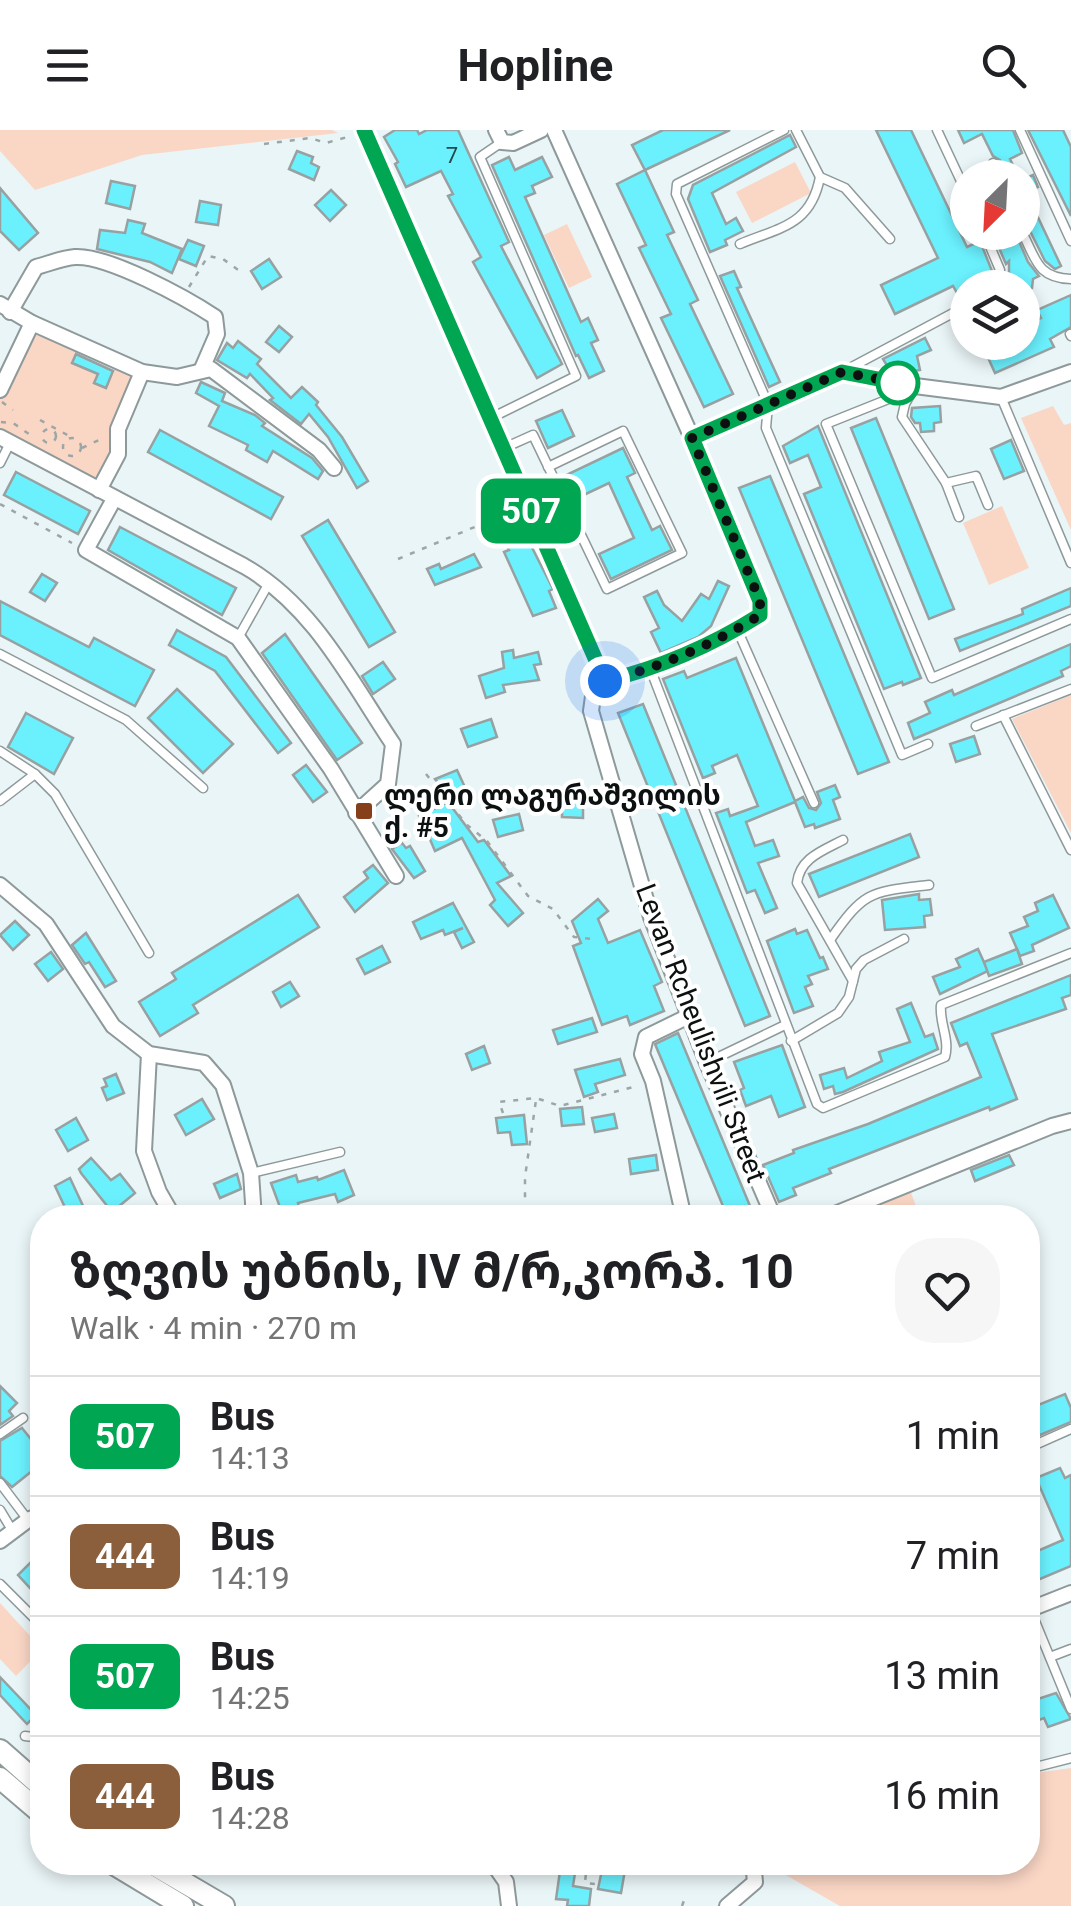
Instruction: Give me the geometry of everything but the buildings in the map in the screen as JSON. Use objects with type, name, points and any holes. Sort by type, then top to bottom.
[{"type":"main road","points":[[4,1762],[30,1779]]},
{"type":"main road","points":[[4,1762],[30,1798]]},
{"type":"main road","points":[[131,1875],[162,1894],[224,1906]]},
{"type":"main road","points":[[162,1875],[184,1896]]},
{"type":"street","points":[[367,130],[605,681],[650,668],[738,629],[760,615],[760,601],[692,438],[554,130]]},
{"type":"street","points":[[499,136],[513,143],[541,130]]},
{"type":"street","points":[[201,372],[217,334],[215,317],[184,297],[132,273],[77,257],[36,267],[5,308],[32,324],[142,372],[177,376],[201,372],[211,369],[319,450],[334,468]]},
{"type":"street","points":[[0,390],[32,324]]},
{"type":"street","points":[[99,490],[118,454],[118,430],[142,372]]},
{"type":"street","points":[[692,438],[842,372],[1001,397],[1071,372]]},
{"type":"street","points":[[5,440],[270,580],[300,608],[394,744],[388,784],[356,813]]},
{"type":"street","points":[[114,499],[86,550],[238,638],[332,769],[396,876]]},
{"type":"street","name":"Levan Rcheulishvili Street","points":[[605,681],[594,689],[591,712],[651,918],[768,1205]]},
{"type":"street","points":[[0,885],[46,924],[113,1026],[149,1054],[204,1064],[223,1085],[250,1173],[253,1205]]},
{"type":"street","points":[[681,1205],[642,1054],[646,1036],[689,1016]]},
{"type":"street","points":[[149,1054],[144,1151],[166,1205]]},
{"type":"street","points":[[857,1205],[1071,1121]]},
{"type":"street","points":[[6,1536],[30,1521]]},
{"type":"street","points":[[1040,1606],[1071,1593]]},
{"type":"street","points":[[501,1875],[506,1882],[509,1906]]},
{"type":"street","points":[[726,1906],[754,1882],[754,1875]]},
{"type":"lane","points":[[784,130],[677,184],[676,194],[768,404],[766,428],[902,755],[928,744]]},
{"type":"lane","points":[[796,130],[820,176],[845,188],[890,239]]},
{"type":"lane","points":[[937,130],[951,160]]},
{"type":"lane","points":[[1020,130],[1071,242]]},
{"type":"lane","points":[[491,418],[576,376],[480,157],[499,136]]},
{"type":"lane","points":[[740,244],[795,221],[811,207],[820,176]]},
{"type":"lane","points":[[1031,250],[1042,272],[1052,278],[1071,279]]},
{"type":"lane","points":[[842,372],[950,315]]},
{"type":"lane","points":[[910,385],[902,417],[946,483],[959,517]]},
{"type":"lane","points":[[910,385],[891,398],[826,424],[932,678],[1071,619]]},
{"type":"lane","points":[[1001,397],[1071,563]]},
{"type":"lane","points":[[504,448],[533,435],[548,466],[608,589],[682,553],[623,431],[548,466]]},
{"type":"lane","points":[[0,463],[5,440]]},
{"type":"lane","points":[[946,483],[976,476],[988,506]]},
{"type":"lane","points":[[238,638],[270,580]]},
{"type":"lane","points":[[738,629],[814,803]]},
{"type":"lane","points":[[0,654],[126,720],[203,788]]},
{"type":"lane","points":[[650,668],[817,1104],[824,1108],[945,1057],[948,1047],[941,1005],[1071,952]]},
{"type":"lane","points":[[976,726],[1071,690]]},
{"type":"lane","points":[[1003,715],[1071,850]]},
{"type":"lane","points":[[0,751],[35,774],[55,794],[149,953]]},
{"type":"lane","points":[[0,802],[35,774]]},
{"type":"lane","points":[[843,840],[807,860],[798,872],[797,883],[853,981]]},
{"type":"lane","points":[[830,940],[853,906],[874,892],[928,885]]},
{"type":"lane","points":[[791,1040],[838,1013],[849,997],[856,969],[864,960],[904,938]]},
{"type":"lane","points":[[707,1062],[785,1025]]},
{"type":"lane","points":[[250,1173],[340,1152]]},
{"type":"lane","points":[[0,1434],[23,1418]]},
{"type":"lane","points":[[1040,1443],[1071,1430]]},
{"type":"lane","points":[[0,1483],[30,1511]]},
{"type":"lane","points":[[0,1510],[6,1536]]},
{"type":"lane","points":[[0,1584],[30,1614]]},
{"type":"lane","points":[[1040,1635],[1071,1709]]},
{"type":"lane","points":[[1050,1657],[1071,1649]]},
{"type":"lane","points":[[25,1736],[30,1737]]},
{"type":"lane","points":[[1040,1766],[1071,1758]]},
{"type":"path","points":[[264,144],[310,138],[326,143],[367,130]]},
{"type":"path","points":[[184,297],[208,256],[223,259],[241,272]]},
{"type":"path","points":[[0,400],[13,410]]},
{"type":"path","points":[[40,420],[78,440],[81,448]]},
{"type":"path","points":[[72,438],[64,444],[64,453],[76,456],[81,448],[100,439]]},
{"type":"path","points":[[0,504],[86,550]]},
{"type":"path","points":[[398,559],[519,508]]},
{"type":"path","points":[[426,774],[467,825],[487,840],[528,896],[553,908],[574,937],[592,939]]},
{"type":"path","points":[[503,1113],[500,1102],[536,1098],[560,1106],[652,1082]]},
{"type":"path","points":[[526,1205],[525,1177],[536,1098]]},
{"type":"path","points":[[586,1875],[585,1883],[596,1884]]},
{"type":"path","points":[[682,1906],[686,1896]]},
{"type":"shaded area","points":[[0,130],[338,133],[142,155],[35,190],[0,151]]},
{"type":"shaded area","points":[[795,162],[811,193],[752,223],[736,192]]},
{"type":"shaded area","points":[[567,224],[592,277],[569,288],[544,235]]},
{"type":"shaded area","points":[[31,333],[77,351],[72,363],[98,374],[94,383],[105,388],[115,366],[135,376],[110,432],[114,450],[96,481],[0,429],[0,399]]},
{"type":"shaded area","points":[[1053,406],[1064,425],[1071,423],[1071,530],[1021,418]]},
{"type":"shaded area","points":[[1002,506],[1029,568],[989,585],[963,523]]},
{"type":"shaded area","points":[[1071,695],[1071,833],[1012,719]]},
{"type":"shaded area","points":[[910,1190],[916,1205],[870,1205]]},
{"type":"shaded area","points":[[0,1603],[30,1636],[30,1661],[16,1676],[0,1659]]},
{"type":"shaded area","points":[[1071,1768],[1071,1906],[840,1906],[786,1875],[1040,1875],[1040,1772]]},
{"type":"bus line","name":"507","points":[[364,130],[605,681],[650,668],[738,629],[760,615],[760,601],[692,438],[842,372],[904,384]]},
{"type":"place","name":"ლერი ლაგურაშვილის ქ. #5","points":[[364,811]]},
{"type":"route","points":[[605,681],[650,668],[738,629],[760,615],[760,601],[692,438],[842,372],[898,383]]}]
